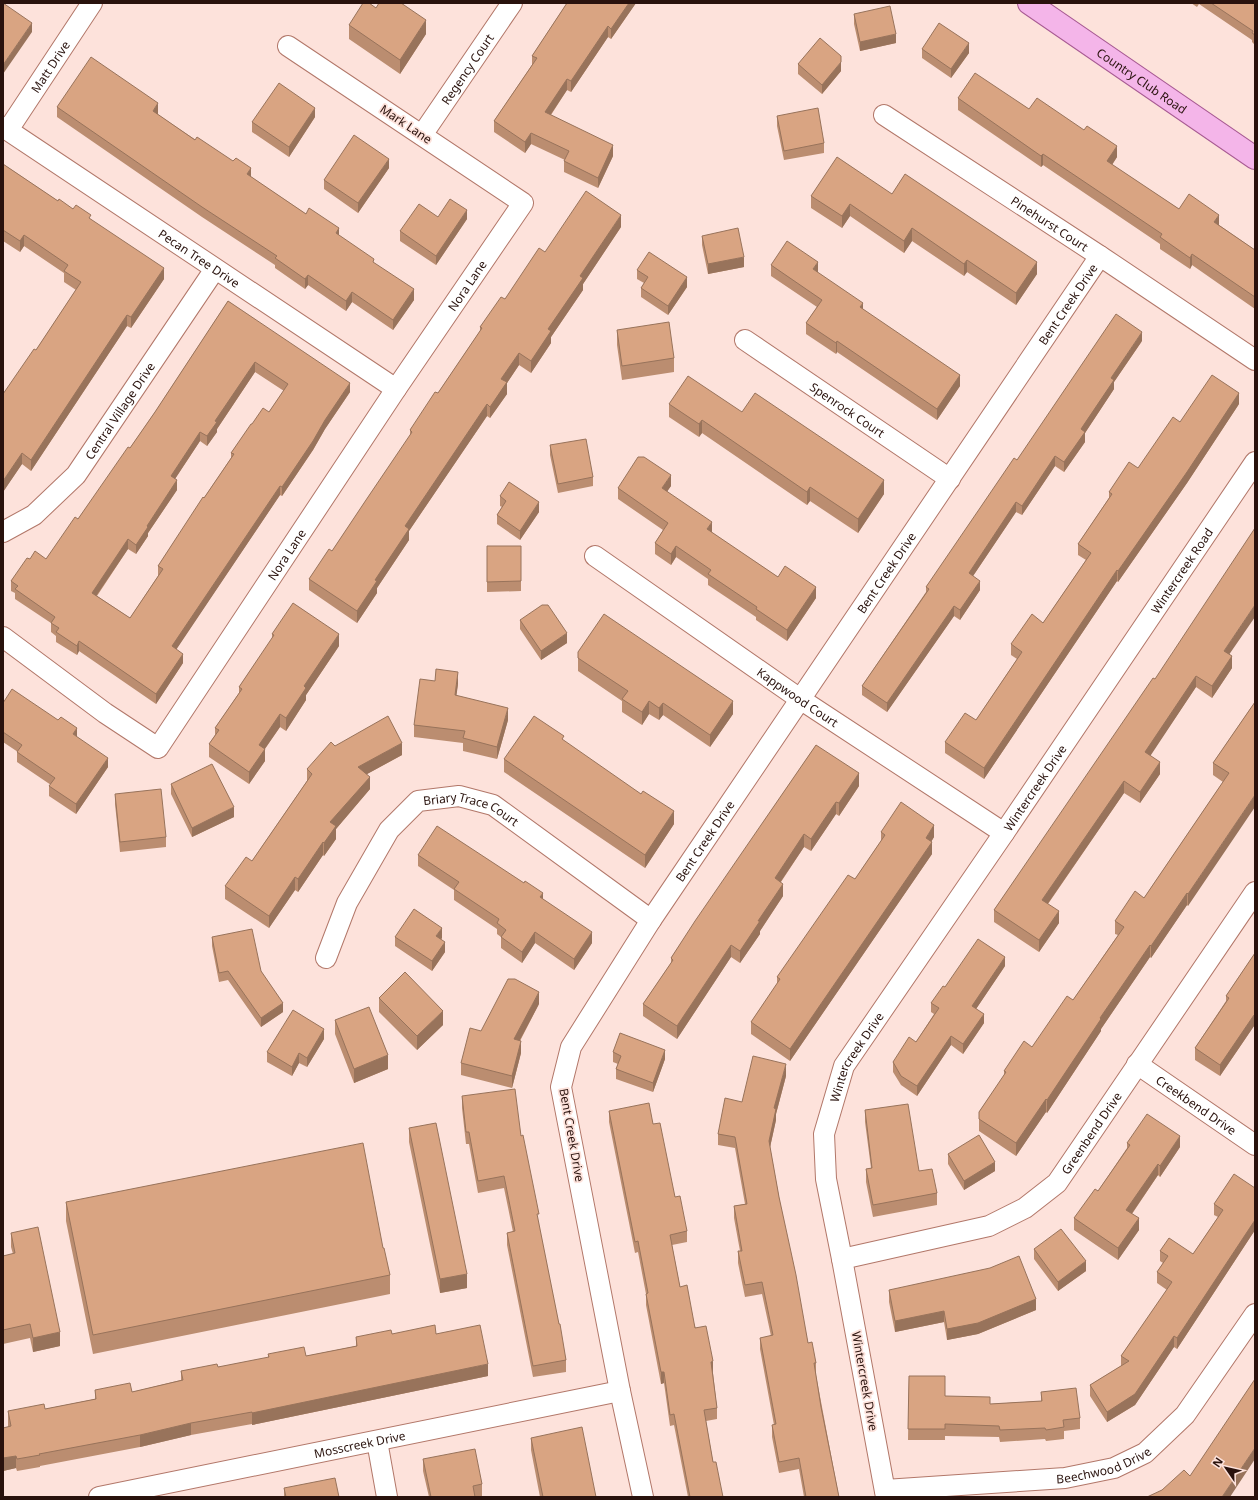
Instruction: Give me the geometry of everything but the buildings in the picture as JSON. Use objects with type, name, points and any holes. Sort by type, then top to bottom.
[{"type":"main road","name":"Country Club Road","points":[[1029,3],[1255,158]]},
{"type":"street","name":"Matt Drive","points":[[6,128],[92,3]]},
{"type":"street","name":"Regency Court","points":[[422,135],[512,3]]},
{"type":"street","name":"Mark Lane","points":[[288,46],[523,203]]},
{"type":"street","name":"Pinehurst Court","points":[[884,115],[1100,256],[1255,360]]},
{"type":"street","name":"Pecan Tree Drive","points":[[6,128],[215,269],[396,388]]},
{"type":"street","name":"Nora Lane","points":[[3,637],[105,712],[158,748],[396,388],[523,203]]},
{"type":"street","name":"Bent Creek Drive","points":[[643,1497],[620,1391],[561,1087],[571,1046],[651,920],[1100,256]]},
{"type":"street","name":"Central Village Drive","points":[[3,532],[34,516],[76,475],[215,269]]},
{"type":"street","name":"Spenrock Court","points":[[745,340],[950,479]]},
{"type":"street","name":"Wintercreek Road","points":[[1108,680],[1255,462]]},
{"type":"street","name":"Kappwood Court","points":[[595,556],[800,699],[1004,833]]},
{"type":"street","name":"Wintercreek Drive","points":[[886,1494],[826,1179],[824,1134],[844,1066],[1108,680]]},
{"type":"street","name":"Briary Trace Court","points":[[326,958],[347,903],[390,830],[418,801],[459,796],[493,805],[651,920]]},
{"type":"street","name":"Greenbend Drive","points":[[842,1258],[989,1226],[1025,1208],[1057,1183],[1255,892]]},
{"type":"street","name":"Creekbend Drive","points":[[1137,1064],[1255,1145]]},
{"type":"street","name":"Beechwood Drive","points":[[886,1494],[1065,1478],[1114,1468],[1145,1453],[1185,1415],[1255,1314]]},
{"type":"street","name":"Mosscreek Drive","points":[[112,1496],[620,1391]]},
{"type":"street","points":[[377,1441],[387,1497]]}]
